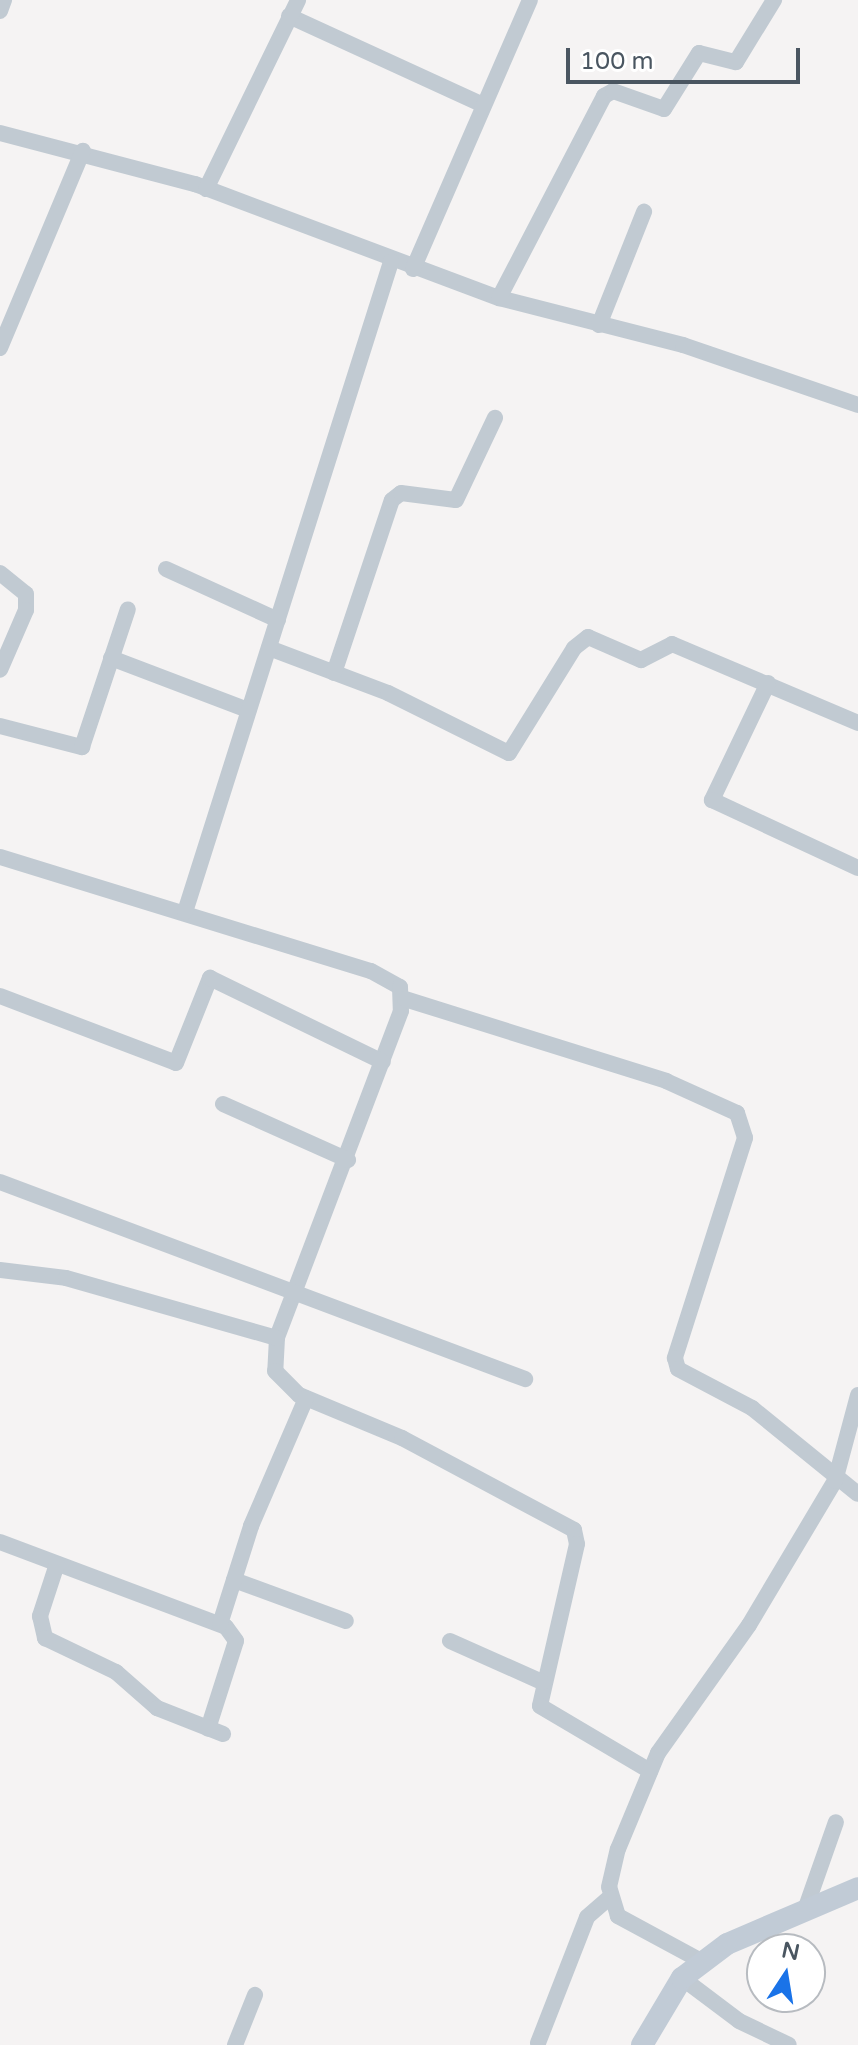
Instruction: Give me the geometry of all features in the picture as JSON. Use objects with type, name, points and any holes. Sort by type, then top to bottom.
[{"type":"main road","points":[[642,2045],[682,1978],[703,1962],[805,1910],[858,1888]]},
{"type":"street","points":[[0,11],[4,0]]},
{"type":"street","points":[[206,189],[298,0]]},
{"type":"street","points":[[413,269],[530,0]]},
{"type":"street","points":[[499,298],[604,96],[613,91],[664,109],[699,53],[736,62],[774,0]]},
{"type":"street","points":[[289,16],[483,105]]},
{"type":"street","points":[[0,133],[83,151],[206,189],[391,262],[499,298],[744,364],[858,405]]},
{"type":"street","points":[[0,348],[83,151]]},
{"type":"street","points":[[599,325],[644,212]]},
{"type":"street","points":[[185,912],[391,262]]},
{"type":"street","points":[[334,673],[392,500],[408,493],[456,500],[495,418]]},
{"type":"street","points":[[166,569],[278,620]]},
{"type":"street","points":[[0,670],[26,610],[26,594],[1,573]]},
{"type":"street","points":[[0,726],[78,749],[128,609]]},
{"type":"street","points":[[269,648],[334,673],[509,753],[588,637],[641,660],[672,644],[858,723]]},
{"type":"street","points":[[111,658],[248,710]]},
{"type":"street","points":[[768,683],[714,805],[858,868]]},
{"type":"street","points":[[0,857],[371,971],[390,979],[405,999],[666,1081],[737,1113],[745,1138],[675,1358],[678,1369],[752,1408],[835,1481],[858,1494]]},
{"type":"street","points":[[0,996],[176,1063],[210,978],[383,1062]]},
{"type":"street","points":[[405,999],[348,1160],[277,1338],[275,1371],[306,1398],[402,1438],[574,1530],[577,1544],[542,1682],[542,1712],[650,1771]]},
{"type":"street","points":[[223,1104],[348,1160]]},
{"type":"street","points":[[0,1182],[525,1379]]},
{"type":"street","points":[[1,1276],[66,1278],[277,1338]]},
{"type":"street","points":[[538,2043],[587,1917],[609,1898],[618,1849],[650,1771],[835,1481],[858,1395]]},
{"type":"street","points":[[220,1624],[234,1580],[306,1398]]},
{"type":"street","points":[[0,1542],[220,1624],[236,1641],[215,1731],[157,1708],[116,1672],[45,1638],[40,1616],[57,1564]]},
{"type":"street","points":[[234,1580],[346,1621]]},
{"type":"street","points":[[450,1641],[542,1682]]},
{"type":"street","points":[[805,1910],[836,1822]]},
{"type":"street","points":[[609,1898],[630,1925],[703,1962]]},
{"type":"street","points":[[682,1978],[739,2021],[789,2045]]},
{"type":"street","points":[[235,2045],[255,1995]]}]
